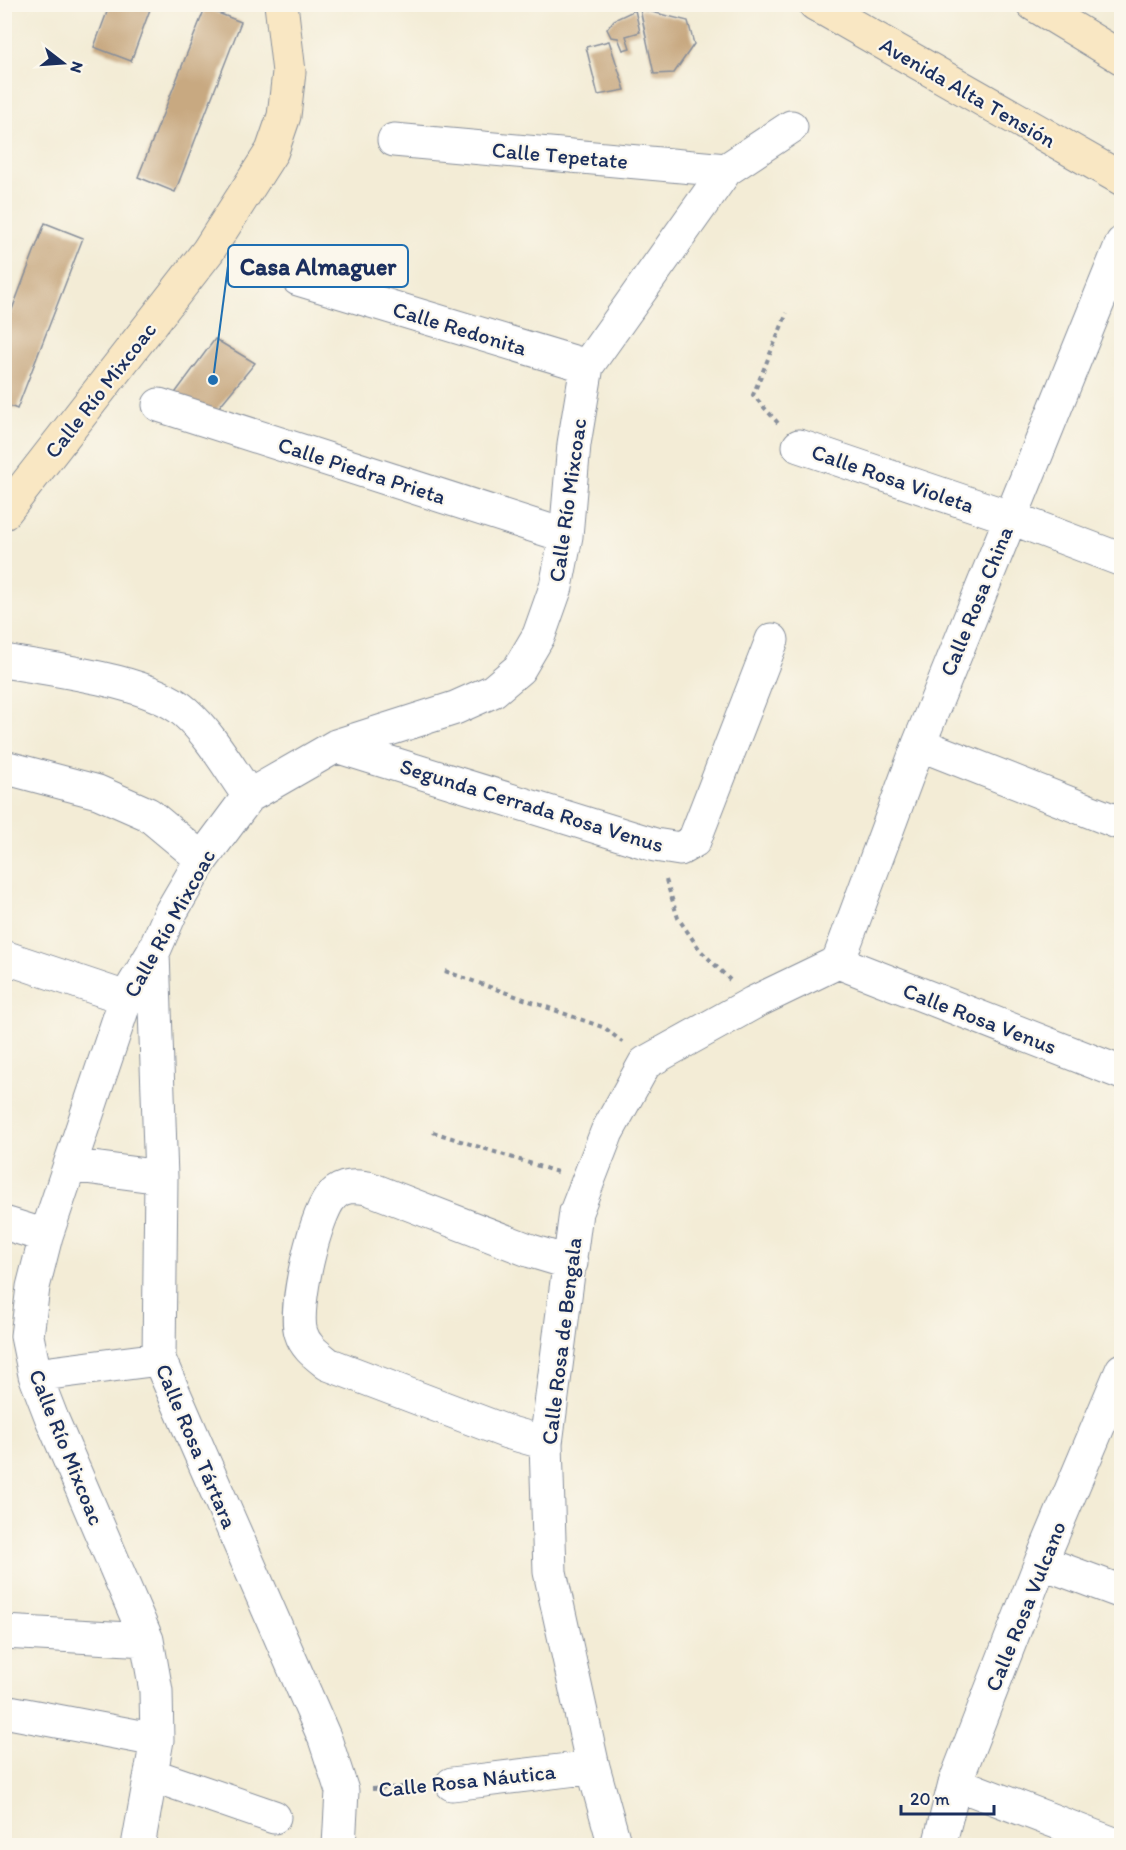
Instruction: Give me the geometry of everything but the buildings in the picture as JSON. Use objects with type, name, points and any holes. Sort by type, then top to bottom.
[{"type":"street","name":"Calle Río Mixcoac","points":[[4,513],[208,251],[272,151],[284,116],[289,72],[281,4]]},
{"type":"street","name":"Avenida Alta Tensión","points":[[815,4],[1122,179]]},
{"type":"street","points":[[1033,4],[1122,58]]},
{"type":"street","name":"Calle Río Mixcoac","points":[[138,1845],[157,1740],[156,1691],[147,1640],[35,1375],[27,1336],[33,1287],[46,1236],[126,998],[153,953],[171,912],[202,859],[249,796],[336,746],[455,708],[493,691],[519,669],[539,635],[556,587],[566,536],[574,444],[587,366],[726,170],[791,127]]},
{"type":"street","name":"Calle Tepetate","points":[[394,140],[726,170]]},
{"type":"street","name":"Calle Rosa China","points":[[838,962],[919,744],[1122,243]]},
{"type":"street","name":"Calle Redonita","points":[[298,279],[587,366]]},
{"type":"street","name":"Calle Piedra Prieta","points":[[159,405],[566,536]]},
{"type":"street","name":"Calle Rosa Violeta","points":[[799,446],[1010,517],[1122,560]]},
{"type":"street","name":"Segunda Cerrada Rosa Venus","points":[[336,746],[655,845],[680,849],[694,841],[772,640]]},
{"type":"street","points":[[4,661],[126,685],[166,701],[184,711],[199,728],[249,796]]},
{"type":"street","points":[[919,744],[1122,824]]},
{"type":"street","points":[[4,767],[98,792],[148,814],[202,859]]},
{"type":"street","name":"Calle Rosa Tártara","points":[[153,953],[161,1177],[159,1359],[325,1739],[342,1791],[339,1845]]},
{"type":"street","points":[[4,957],[126,998]]},
{"type":"street","points":[[645,1063],[753,1003],[838,962]]},
{"type":"street","name":"Calle Rosa Venus","points":[[838,962],[1122,1073]]},
{"type":"street","name":"Calle Rosa de Bengala","points":[[615,1845],[593,1767],[550,1572],[546,1443],[576,1212],[607,1132],[645,1063]]},
{"type":"street","points":[[70,1165],[161,1177]]},
{"type":"street","points":[[546,1443],[507,1432],[328,1364],[305,1342],[299,1318],[317,1222],[324,1205],[343,1188],[368,1188],[531,1251],[571,1263]]},
{"type":"street","points":[[4,1223],[46,1236]]},
{"type":"street","points":[[35,1375],[159,1359]]},
{"type":"street","name":"Calle Rosa Vulcano","points":[[939,1845],[955,1783],[1041,1562],[1122,1370]]},
{"type":"street","points":[[1041,1562],[1122,1592]]},
{"type":"street","points":[[4,1632],[147,1640]]},
{"type":"street","points":[[4,1711],[157,1740]]},
{"type":"street","name":"Calle Rosa Náutica","points":[[452,1784],[593,1767]]},
{"type":"street","points":[[152,1775],[274,1817]]},
{"type":"street","points":[[955,1783],[1119,1845]]},
{"type":"path","points":[[787,313],[753,395],[799,446]]},
{"type":"path","points":[[655,845],[678,918],[700,950],[753,1003]]},
{"type":"path","points":[[445,971],[605,1028],[645,1063]]},
{"type":"path","points":[[433,1132],[587,1182]]},
{"type":"path","name":"Calle Rosa Náutica","points":[[342,1791],[452,1784]]},
{"type":"place","name":"Casa Almaguer","points":[[213,380]]}]
